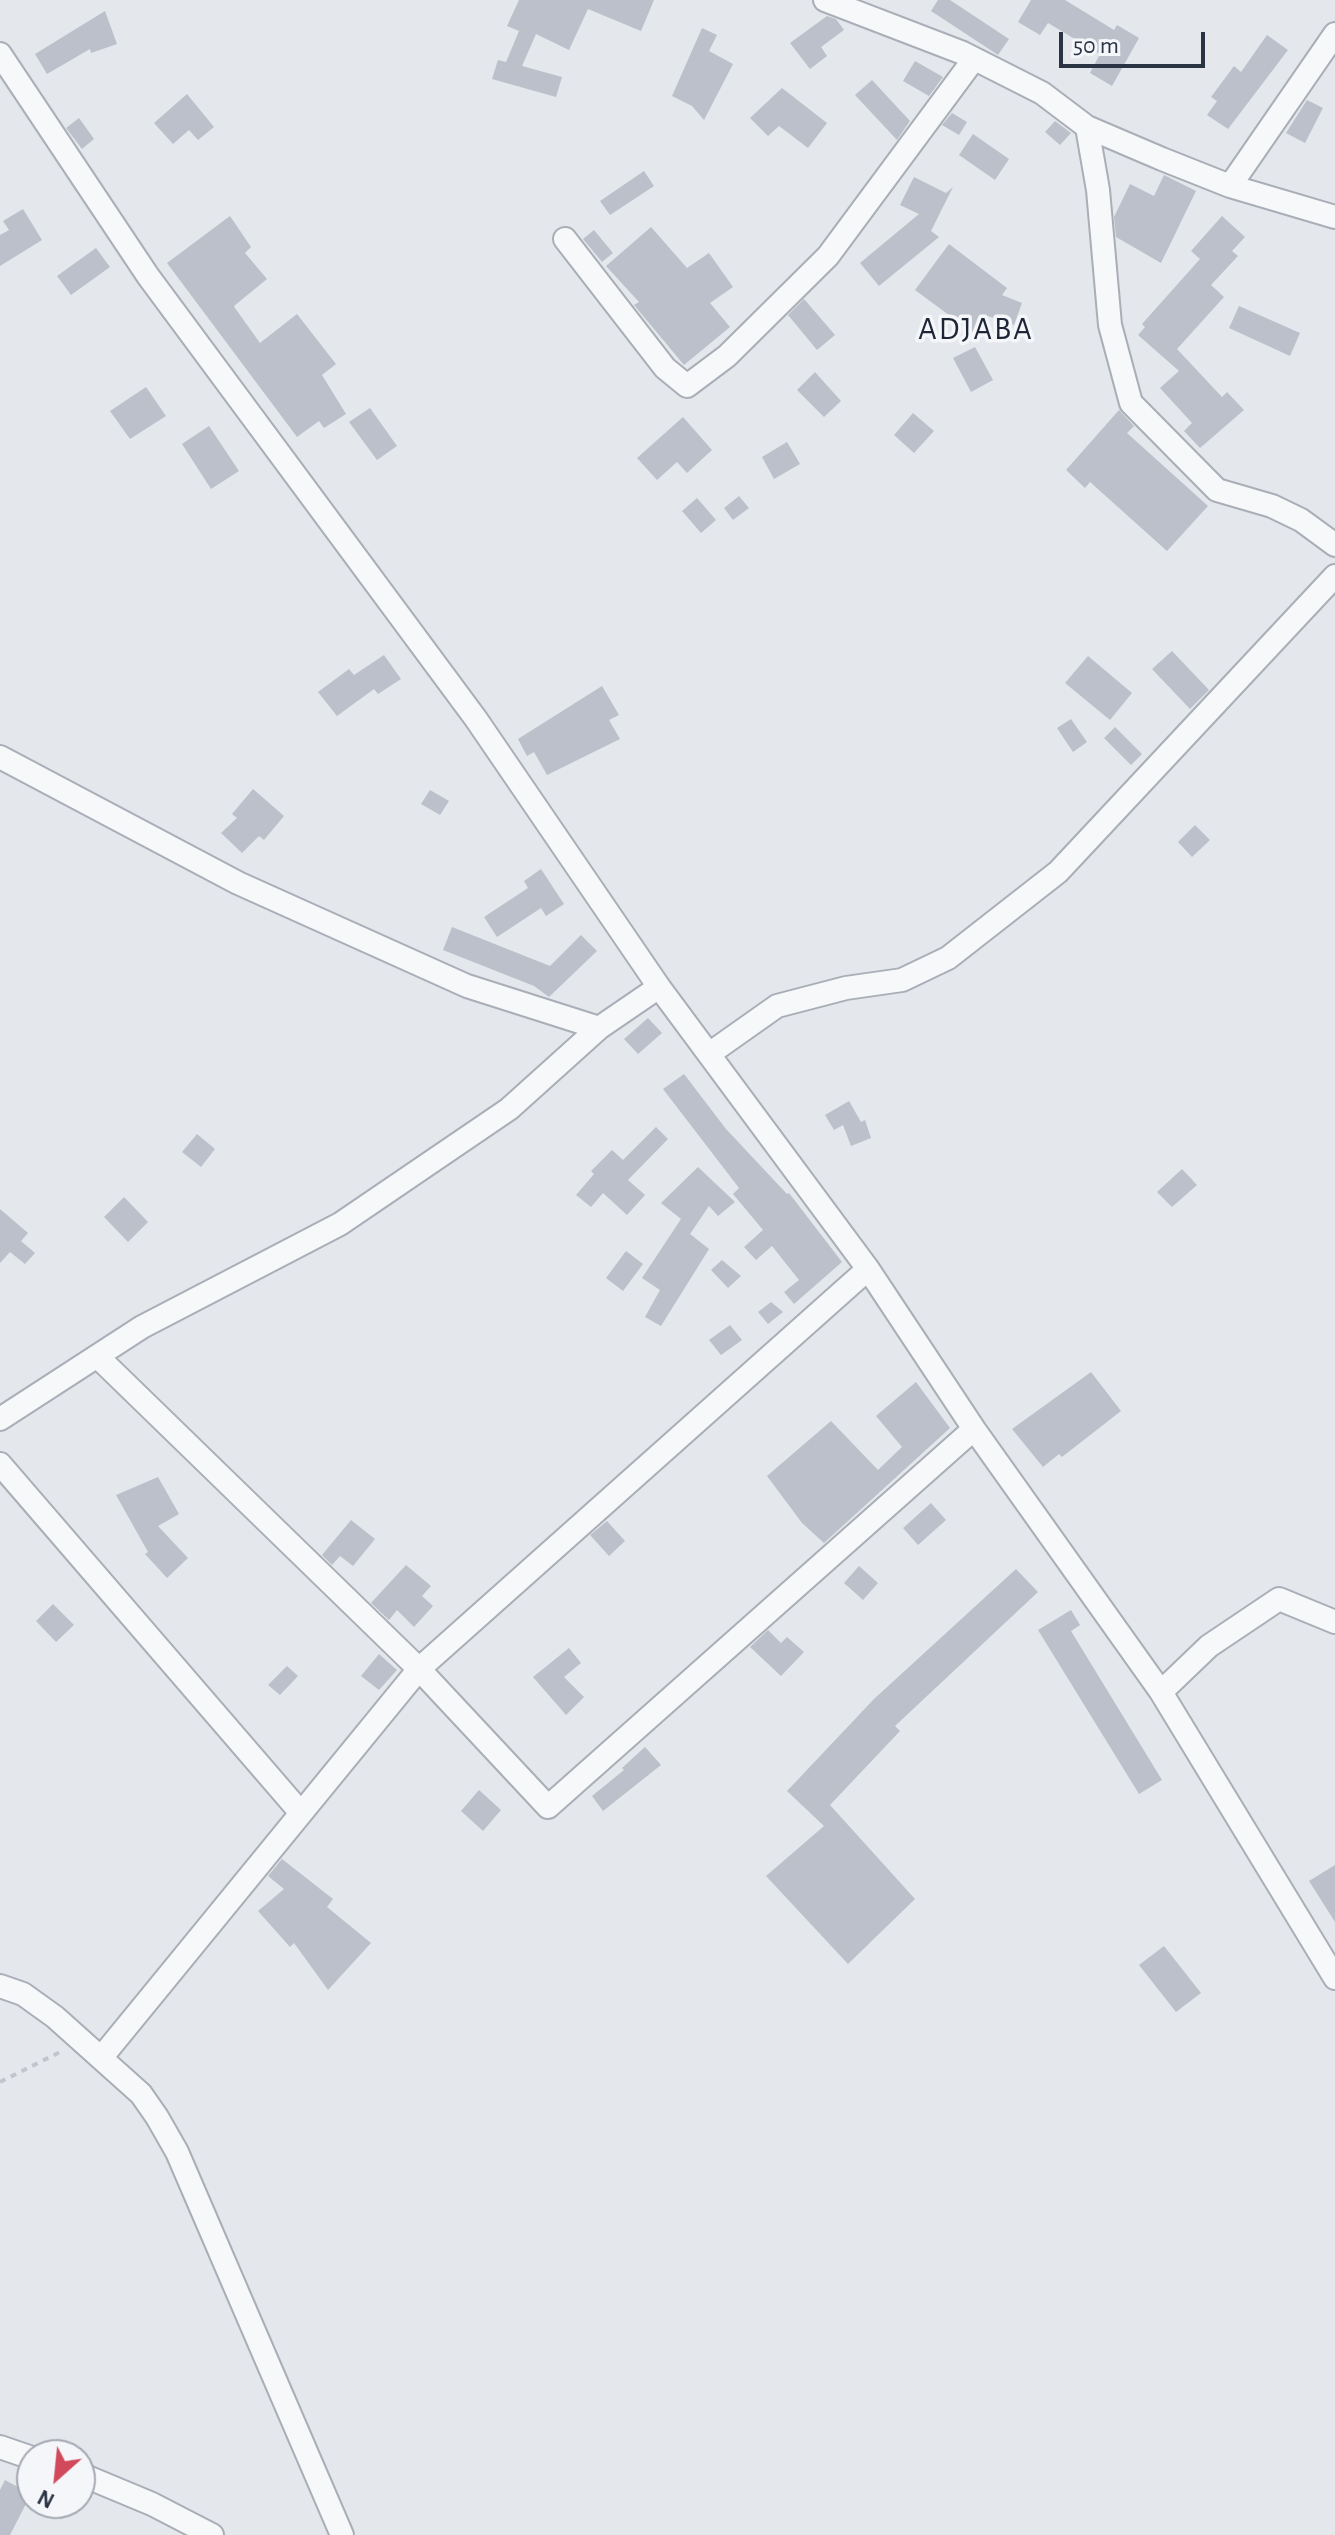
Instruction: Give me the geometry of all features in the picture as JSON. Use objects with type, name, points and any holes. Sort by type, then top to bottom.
[{"type":"street","points":[[825,0],[974,59],[1042,93],[1087,127],[1230,186],[1335,217]]},
{"type":"street","points":[[1230,186],[1335,34]]},
{"type":"street","points":[[0,54],[148,276],[476,719],[659,987],[868,1269],[974,1429],[1161,1692],[1335,1978]]},
{"type":"street","points":[[565,239],[665,368],[687,386],[727,356],[828,256],[974,59]]},
{"type":"street","points":[[1087,127],[1098,190],[1110,325],[1131,403],[1217,490],[1272,506],[1301,520],[1335,545]]},
{"type":"street","points":[[709,1054],[777,1006],[846,988],[902,980],[948,958],[1058,872],[1335,576]]},
{"type":"street","points":[[0,757],[238,883],[467,986],[599,1028]]},
{"type":"street","points":[[0,1419],[99,1358],[142,1327],[340,1224],[509,1109],[599,1028],[659,987]]},
{"type":"street","points":[[101,2058],[419,1669],[868,1269]]},
{"type":"street","points":[[99,1358],[419,1669],[548,1807],[974,1429]]},
{"type":"street","points":[[0,1464],[301,1813]]},
{"type":"street","points":[[1161,1692],[1209,1646],[1279,1599],[1335,1622]]},
{"type":"street","points":[[0,1986],[39,2004],[141,2094],[177,2152],[342,2535]]},
{"type":"street","points":[[96,2481],[152,2504],[212,2535]]},
{"type":"path","points":[[0,2082],[30,2070],[80,2041]]},
{"type":"building","points":[[519,0],[654,0],[641,31],[588,9],[569,50],[536,34],[522,66],[562,77],[556,97],[492,79],[498,60],[506,62],[519,31],[507,26]]},
{"type":"building","points":[[938,0],[950,0],[1009,39],[998,55],[931,11]]},
{"type":"building","points":[[1031,0],[1065,0],[1114,30],[1117,25],[1139,38],[1112,86],[1090,73],[1100,54],[1048,23],[1040,35],[1018,22]]},
{"type":"building","points":[[105,11],[117,44],[91,53],[90,49],[47,74],[35,54]]},
{"type":"building","points":[[827,16],[836,19],[844,30],[821,47],[827,56],[810,69],[790,43]]},
{"type":"building","points":[[702,28],[717,35],[709,51],[733,64],[704,120],[692,106],[672,96]]},
{"type":"building","points":[[1267,35],[1288,50],[1228,129],[1207,115],[1217,101],[1211,97],[1234,66],[1241,72]]},
{"type":"building","points":[[915,61],[943,77],[929,96],[903,81]]},
{"type":"building","points":[[872,80],[910,121],[897,140],[855,95]]},
{"type":"building","points":[[782,88],[827,123],[808,148],[779,126],[768,136],[750,118]]},
{"type":"building","points":[[187,94],[214,127],[198,140],[189,130],[173,144],[154,123]]},
{"type":"building","points":[[1307,100],[1323,108],[1305,143],[1286,133]]},
{"type":"building","points":[[952,113],[967,122],[959,135],[942,125]]},
{"type":"building","points":[[79,118],[94,139],[82,149],[66,128]]},
{"type":"building","points":[[1055,121],[1071,133],[1060,145],[1045,132]]},
{"type":"building","points":[[973,134],[1009,159],[995,180],[959,155]]},
{"type":"building","points":[[644,171],[654,186],[610,215],[600,201]]},
{"type":"building","points":[[1164,175],[1196,191],[1161,263],[1116,237],[1114,217],[1130,184],[1154,196]]},
{"type":"building","points":[[914,177],[946,193],[953,187],[931,231],[939,237],[879,286],[860,263],[919,214],[900,205]]},
{"type":"building","points":[[23,209],[42,240],[0,266],[0,235],[9,230],[3,221]]},
{"type":"building","points":[[230,216],[251,247],[245,253],[267,279],[234,306],[260,343],[297,314],[336,364],[322,375],[346,414],[324,428],[319,421],[297,437],[167,263]]},
{"type":"building","points":[[1222,216],[1245,237],[1232,251],[1238,256],[1211,285],[1224,297],[1177,349],[1222,397],[1227,392],[1244,410],[1200,448],[1184,431],[1192,423],[1160,388],[1179,371],[1138,335],[1145,327],[1142,324],[1200,259],[1191,251]]},
{"type":"building","points":[[651,227],[687,268],[709,253],[733,287],[710,303],[730,327],[684,365],[634,305],[639,302],[606,266]]},
{"type":"building","points":[[594,230],[613,253],[602,262],[583,239]]},
{"type":"building","points":[[949,244],[1007,288],[1002,295],[1022,303],[1014,325],[985,315],[972,332],[915,290]]},
{"type":"building","points":[[96,248],[110,267],[71,295],[57,276]]},
{"type":"building","points":[[804,299],[835,335],[817,350],[788,315]]},
{"type":"building","points":[[1239,306],[1300,333],[1290,356],[1229,328]]},
{"type":"building","points":[[975,347],[993,380],[971,392],[953,358]]},
{"type":"building","points":[[815,372],[841,401],[824,417],[797,390]]},
{"type":"building","points":[[146,387],[166,416],[130,439],[110,411]]},
{"type":"building","points":[[370,408],[397,446],[377,460],[349,422]]},
{"type":"building","points":[[1119,410],[1134,426],[1127,433],[1208,506],[1167,551],[1090,482],[1085,488],[1066,470]]},
{"type":"building","points":[[913,413],[934,431],[914,453],[894,435]]},
{"type":"building","points":[[683,417],[712,450],[687,473],[677,462],[657,480],[637,458]]},
{"type":"building","points":[[209,426],[239,471],[211,489],[182,444]]},
{"type":"building","points":[[787,442],[800,464],[774,479],[762,457]]},
{"type":"building","points":[[739,496],[749,508],[733,520],[724,508]]},
{"type":"building","points":[[697,498],[716,520],[701,533],[682,511]]},
{"type":"building","points":[[1172,651],[1209,690],[1190,709],[1152,669]]},
{"type":"building","points":[[384,655],[401,679],[378,694],[374,689],[337,716],[318,692],[349,669],[354,675]]},
{"type":"building","points":[[1088,656],[1132,693],[1110,720],[1065,683]]},
{"type":"building","points":[[602,686],[619,715],[609,720],[620,739],[547,775],[534,752],[527,756],[518,739]]},
{"type":"building","points":[[1071,719],[1087,742],[1073,752],[1057,728]]},
{"type":"building","points":[[1115,727],[1142,754],[1131,765],[1104,738]]},
{"type":"building","points":[[253,789],[284,816],[264,840],[259,836],[242,853],[221,833],[237,818],[232,814]]},
{"type":"building","points":[[430,790],[449,801],[440,815],[421,804]]},
{"type":"building","points":[[1195,825],[1210,840],[1192,857],[1178,842]]},
{"type":"building","points":[[541,869],[564,904],[546,916],[541,908],[497,937],[484,917],[528,888],[524,881]]},
{"type":"building","points":[[452,927],[550,966],[581,935],[597,951],[549,997],[534,986],[443,950]]},
{"type":"building","points":[[648,1018],[662,1033],[638,1054],[624,1039]]},
{"type":"building","points":[[684,1074],[726,1129],[789,1193],[842,1262],[794,1304],[784,1292],[799,1280],[772,1246],[756,1260],[744,1247],[763,1230],[733,1194],[739,1188],[663,1089]]},
{"type":"building","points":[[849,1101],[861,1122],[865,1120],[871,1138],[851,1146],[843,1125],[834,1130],[825,1115]]},
{"type":"building","points":[[656,1127],[668,1139],[628,1180],[645,1195],[627,1215],[603,1193],[591,1207],[576,1195],[594,1174],[591,1171],[612,1150],[623,1160]]},
{"type":"building","points":[[197,1134],[215,1149],[201,1167],[182,1152]]},
{"type":"building","points":[[698,1167],[735,1202],[718,1216],[709,1206],[690,1234],[709,1249],[661,1326],[645,1317],[660,1290],[642,1278],[681,1219],[661,1203]]},
{"type":"building","points":[[1182,1169],[1197,1185],[1172,1207],[1157,1192]]},
{"type":"building","points":[[124,1197],[148,1222],[128,1242],[104,1217]]},
{"type":"building","points":[[0,1209],[28,1233],[21,1241],[35,1253],[25,1264],[10,1252],[0,1263]]},
{"type":"building","points":[[626,1251],[643,1264],[623,1291],[606,1278]]},
{"type":"building","points":[[722,1260],[741,1276],[728,1288],[711,1270]]},
{"type":"building","points":[[771,1302],[783,1312],[768,1324],[758,1312]]},
{"type":"building","points":[[730,1325],[742,1340],[721,1355],[709,1340]]},
{"type":"building","points":[[1091,1372],[1121,1411],[1062,1457],[1059,1454],[1043,1467],[1012,1429]]},
{"type":"building","points":[[916,1382],[950,1428],[824,1543],[802,1523],[767,1476],[831,1421],[878,1470],[902,1447],[876,1416]]},
{"type":"building","points":[[158,1477],[179,1514],[158,1526],[188,1558],[167,1578],[145,1554],[148,1552],[116,1495]]},
{"type":"building","points":[[931,1503],[946,1520],[918,1545],[903,1528]]},
{"type":"building","points":[[351,1520],[375,1539],[353,1566],[340,1556],[332,1565],[322,1555]]},
{"type":"building","points":[[607,1521],[625,1541],[609,1556],[590,1535]]},
{"type":"building","points":[[406,1565],[431,1586],[422,1596],[433,1606],[414,1627],[397,1610],[389,1620],[371,1603]]},
{"type":"building","points":[[859,1566],[878,1583],[863,1600],[844,1583]]},
{"type":"building","points":[[1016,1569],[1038,1592],[895,1726],[900,1731],[830,1805],[915,1899],[848,1964],[766,1876],[824,1826],[787,1791],[874,1699]]},
{"type":"building","points":[[53,1604],[74,1625],[56,1642],[36,1621]]},
{"type":"building","points":[[1071,1610],[1080,1625],[1071,1631],[1162,1780],[1139,1794],[1038,1630]]},
{"type":"building","points":[[768,1630],[781,1643],[787,1637],[804,1652],[781,1676],[750,1647]]},
{"type":"building","points":[[569,1648],[581,1663],[564,1677],[584,1697],[566,1715],[533,1677]]},
{"type":"building","points":[[379,1654],[397,1670],[379,1690],[361,1676]]},
{"type":"building","points":[[287,1666],[298,1676],[280,1695],[268,1685]]},
{"type":"building","points":[[645,1747],[661,1765],[603,1811],[592,1796],[624,1770],[622,1768]]},
{"type":"building","points":[[479,1790],[501,1810],[483,1831],[461,1811]]},
{"type":"building","points":[[282,1859],[333,1899],[327,1907],[371,1943],[328,1990],[294,1943],[290,1947],[258,1911],[284,1889],[268,1876]]},
{"type":"building","points":[[1335,1865],[1335,1922],[1309,1881]]},
{"type":"building","points":[[1164,1946],[1201,1993],[1176,2012],[1139,1965]]},
{"type":"building","points":[[5,2480],[16,2486],[18,2519],[10,2535],[0,2535],[0,2490]]},
{"type":"district","name":"ADJABA","points":[[976,329]]}]
